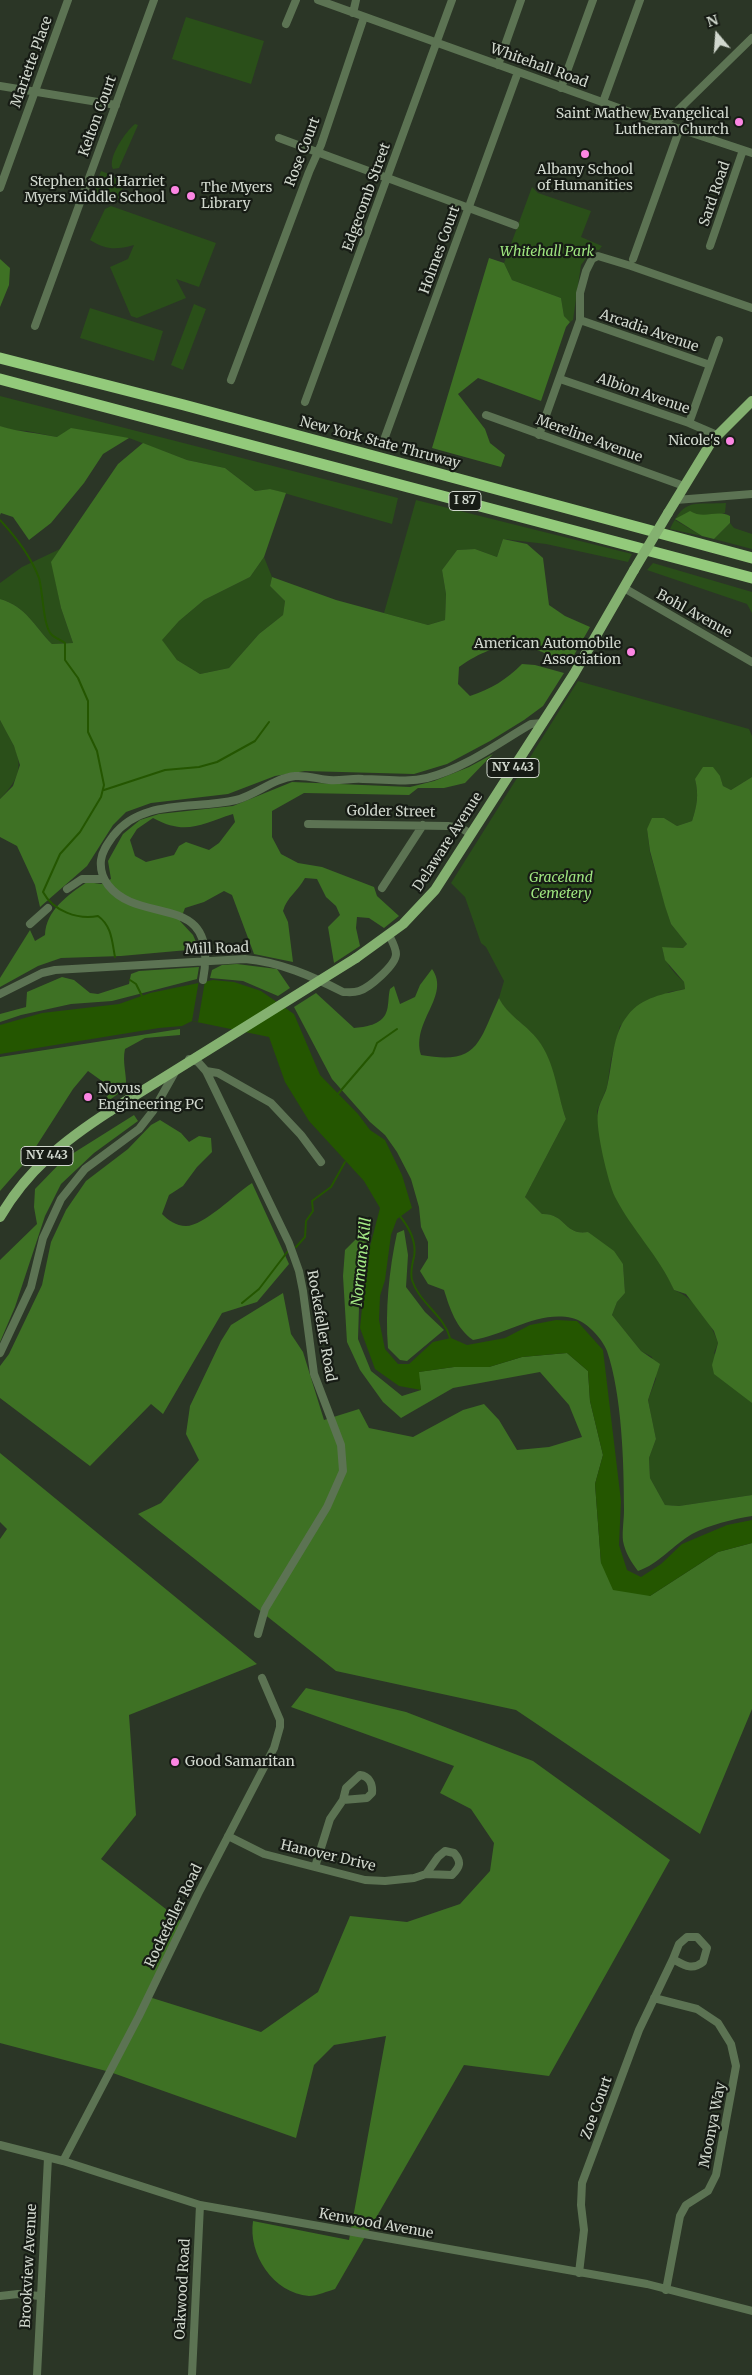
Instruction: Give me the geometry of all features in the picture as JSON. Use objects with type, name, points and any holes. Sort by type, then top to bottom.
[{"type":"highway","name":"New York State Thruway","points":[[0,358],[184,404],[752,558]]},
{"type":"highway","name":"I 87","points":[[0,379],[752,578]]},
{"type":"main road","name":"Delaware Avenue","points":[[0,1217],[16,1191],[46,1157],[66,1140],[356,958],[410,918],[429,898],[543,723],[684,486],[717,435],[752,400]]},
{"type":"street","name":"Mariette Place","points":[[0,188],[68,0]]},
{"type":"street","name":"Kelton Court","points":[[35,326],[154,0]]},
{"type":"street","points":[[286,24],[296,0]]},
{"type":"street","name":"Whitehall Road","points":[[318,0],[356,5],[364,17],[561,88],[752,153]]},
{"type":"street","name":"Edgecomb Street","points":[[305,402],[452,0]]},
{"type":"street","points":[[498,65],[521,0]]},
{"type":"street","points":[[561,88],[593,0]]},
{"type":"street","points":[[603,102],[640,0]]},
{"type":"street","name":"Rose Court","points":[[231,380],[321,145],[364,17]]},
{"type":"street","points":[[665,123],[752,38]]},
{"type":"street","name":"Holmes Court","points":[[385,437],[518,72]]},
{"type":"street","points":[[0,86],[116,105]]},
{"type":"street","points":[[633,259],[680,128]]},
{"type":"street","points":[[279,138],[514,225]]},
{"type":"street","name":"Sard Road","points":[[710,246],[743,150]]},
{"type":"street","points":[[539,435],[580,320],[582,284],[592,259],[598,256],[752,308]]},
{"type":"street","name":"Arcadia Avenue","points":[[580,320],[710,365]]},
{"type":"street","points":[[689,423],[719,340]]},
{"type":"street","name":"Albion Avenue","points":[[560,379],[689,423],[717,435]]},
{"type":"street","name":"Mereline Avenue","points":[[486,415],[684,486]]},
{"type":"street","points":[[676,500],[752,494]]},
{"type":"street","name":"Bohl Avenue","points":[[624,588],[752,662]]},
{"type":"street","points":[[203,980],[207,961],[202,941],[185,918],[172,912],[124,899],[104,879],[101,861],[109,842],[121,826],[139,814],[173,807],[238,800],[297,776],[338,780],[360,778],[407,781],[428,778],[460,766],[532,724],[543,723]]},
{"type":"street","name":"Golder Street","points":[[308,824],[455,826],[471,834]]},
{"type":"street","points":[[382,888],[423,825]]},
{"type":"street","points":[[67,889],[82,879],[104,879]]},
{"type":"street","points":[[30,924],[48,908]]},
{"type":"street","name":"Mill Road","points":[[0,994],[42,974],[55,970],[207,961],[266,961],[351,993],[359,991],[372,983],[394,960],[396,950],[389,935]]},
{"type":"street","points":[[0,1353],[31,1287],[43,1238],[61,1199],[85,1169],[127,1140],[146,1120],[177,1069],[188,1059],[198,1062],[206,1071],[218,1073],[271,1103],[301,1134],[321,1162]]},
{"type":"street","name":"Rockefeller Road","points":[[206,1071],[289,1243],[299,1271],[314,1374],[343,1454],[341,1477],[327,1507],[265,1609],[258,1634]]},
{"type":"street","name":"Rockefeller Road","points":[[63,2162],[140,2016],[279,1736],[280,1720],[262,1678]]},
{"type":"street","points":[[315,1867],[330,1819],[343,1800]]},
{"type":"street","name":"Hanover Drive","points":[[228,1836],[264,1854],[364,1880],[385,1881],[414,1878],[426,1874]]},
{"type":"street","name":"Zoe Court","points":[[579,2273],[584,2230],[581,2205],[582,2183],[639,2030],[679,1944],[687,1937],[697,1937],[707,1948],[706,1958],[695,1967],[685,1966],[673,1959]]},
{"type":"street","name":"Moonya Way","points":[[654,1998],[697,2009],[718,2023],[732,2044],[736,2066],[716,2175],[708,2191],[686,2205],[680,2216],[666,2290]]},
{"type":"street","name":"Kenwood Avenue","points":[[0,2144],[200,2205],[579,2273],[666,2290],[752,2311]]},
{"type":"street","name":"Brookview Avenue","points":[[37,2375],[48,2158]]},
{"type":"street","name":"Oakwood Road","points":[[192,2375],[200,2205]]},
{"type":"street","points":[[0,2296],[18,2294],[40,2296]]},
{"type":"green space","points":[[186,17],[264,41],[251,84],[172,59]]},
{"type":"green space","points":[[135,124],[138,125],[119,168],[113,169],[112,164],[115,152],[127,132]]},
{"type":"green space","points":[[101,171],[125,180],[118,200],[94,192]]},
{"type":"green space","name":"Whitehall Park","points":[[532,187],[538,193],[591,211],[581,237],[602,246],[599,250],[593,249],[581,265],[573,320],[570,322],[564,316],[561,298],[512,280],[504,263]]},
{"type":"green space","points":[[111,206],[216,243],[199,287],[176,279],[186,298],[137,318],[131,316],[110,267],[128,259],[134,245],[111,248],[101,246],[90,240],[105,209]]},
{"type":"green space","points":[[194,304],[206,309],[183,370],[171,365]]},
{"type":"green space","points":[[90,308],[163,331],[154,361],[80,338]]},
{"type":"green space","points":[[0,396],[398,498],[392,524],[270,489],[255,491],[225,468],[187,460],[129,438],[57,437],[12,430],[0,426]]},
{"type":"green space","points":[[416,500],[632,554],[628,562],[546,544],[503,539],[497,557],[475,549],[457,550],[442,570],[446,594],[445,620],[428,625],[384,613]]},
{"type":"green space","points":[[726,503],[725,513],[675,520],[702,536],[670,529],[675,519],[680,512],[686,507],[698,504]]},
{"type":"green space","points":[[730,523],[734,528],[752,534],[752,549],[714,539]]},
{"type":"green space","points":[[60,549],[52,562],[61,608],[73,643],[52,644],[29,617],[9,602],[0,599],[0,583],[22,567]]},
{"type":"green space","points":[[264,557],[272,577],[270,586],[285,601],[283,615],[259,634],[229,668],[200,674],[177,660],[161,640],[179,621],[204,600],[250,577]]},
{"type":"green space","points":[[653,563],[752,592],[752,613],[747,604],[647,570]]},
{"type":"green space","name":"Graceland Cemetery","points":[[578,681],[749,729],[752,736],[752,777],[731,790],[723,786],[720,776],[695,779],[697,800],[692,821],[677,826],[664,818],[647,829],[650,853],[671,924],[687,944],[683,948],[662,947],[663,953],[670,966],[684,982],[685,989],[669,992],[620,1026],[611,1060],[607,1087],[597,1111],[615,1196],[665,1269],[674,1290],[689,1299],[707,1319],[718,1343],[714,1353],[752,1403],[752,1495],[679,1506],[665,1505],[650,1478],[649,1458],[656,1439],[648,1400],[656,1379],[652,1357],[641,1351],[612,1315],[617,1302],[625,1293],[623,1264],[588,1232],[574,1231],[556,1217],[542,1214],[525,1197],[566,1119],[551,1069],[543,1050],[533,1035],[507,1010],[499,998],[504,981],[486,947],[481,943],[465,897],[451,883]]},
{"type":"green space","points":[[0,720],[16,751],[18,769],[16,778],[10,788],[0,799]]},
{"type":"shaded area","points":[[489,258],[504,263],[512,280],[561,298],[564,316],[570,322],[566,327],[541,401],[478,378],[458,394],[485,429],[490,443],[505,455],[501,467],[432,448]]},
{"type":"shaded area","points":[[0,259],[10,268],[9,285],[0,307]]},
{"type":"shaded area","points":[[0,426],[57,437],[71,428],[129,438],[103,454],[84,483],[51,523],[29,540],[13,517],[1,513],[0,515]]},
{"type":"shaded area","points":[[143,443],[187,460],[225,468],[255,491],[270,489],[286,493],[264,557],[250,577],[204,600],[179,621],[162,640],[177,660],[200,674],[229,668],[259,634],[283,615],[285,601],[270,586],[272,577],[336,600],[428,625],[445,620],[446,594],[442,570],[457,550],[475,549],[497,557],[503,539],[527,544],[543,558],[549,605],[565,616],[590,627],[569,664],[525,646],[508,645],[490,650],[459,667],[458,684],[470,696],[498,683],[522,664],[535,665],[564,673],[543,706],[490,741],[447,764],[414,774],[305,771],[275,776],[228,794],[151,803],[126,812],[113,825],[87,866],[40,907],[35,885],[17,846],[0,837],[0,799],[13,786],[20,765],[14,746],[0,720],[0,599],[9,602],[29,617],[52,644],[73,643],[61,608],[51,562],[118,464]]},
{"type":"shaded area","points":[[690,511],[700,515],[725,514],[730,516],[730,523],[714,539],[702,536],[675,519]]},
{"type":"shaded area","points":[[493,754],[465,783],[444,788],[418,788],[409,795],[304,793],[272,811],[272,837],[281,854],[298,863],[322,867],[374,887],[377,896],[399,916],[384,928],[369,918],[357,917],[356,928],[360,946],[334,963],[328,927],[340,915],[336,906],[326,897],[317,879],[305,878],[287,902],[283,911],[288,922],[293,962],[254,954],[232,895],[224,891],[204,902],[185,908],[180,921],[193,935],[199,949],[121,956],[61,958],[38,966],[0,987],[0,978],[30,930],[35,941],[45,935],[49,918],[59,904],[73,892],[87,882],[101,884],[111,879],[108,861],[123,834],[140,820],[159,814],[233,806],[292,782],[410,787],[434,781],[469,767]],"holes":[[[233,814],[235,822],[219,843],[209,850],[186,842],[179,846],[174,855],[146,862],[135,856],[130,840],[137,829],[153,818],[175,826],[184,827],[202,824]]]},
{"type":"shaded area","points":[[703,767],[713,767],[720,776],[723,786],[731,790],[752,777],[752,1403],[714,1374],[712,1365],[718,1343],[714,1331],[686,1294],[674,1290],[661,1266],[629,1221],[615,1197],[609,1180],[598,1130],[599,1109],[607,1087],[616,1040],[623,1023],[634,1009],[647,1000],[685,989],[684,982],[665,960],[662,947],[683,948],[687,944],[671,924],[650,851],[647,829],[652,818],[664,818],[677,826],[692,821],[697,800],[695,779]]},
{"type":"shaded area","points":[[237,964],[277,969],[290,988],[278,996],[243,981],[210,978],[212,970],[222,965]]},
{"type":"shaded area","points":[[199,967],[197,979],[112,1001],[71,1004],[21,1015],[0,1022],[0,1014],[26,1007],[27,992],[62,977],[74,980],[90,993],[98,994],[129,984],[131,974],[139,971]]},
{"type":"shaded area","points":[[432,969],[437,979],[437,989],[421,1031],[419,1043],[421,1055],[455,1057],[466,1053],[474,1047],[480,1038],[499,998],[512,1015],[538,1040],[548,1058],[566,1119],[525,1197],[542,1214],[556,1217],[574,1231],[588,1232],[614,1251],[623,1264],[625,1293],[617,1302],[612,1315],[641,1351],[660,1364],[648,1400],[656,1439],[649,1458],[650,1478],[665,1505],[679,1506],[752,1495],[752,1516],[721,1523],[692,1534],[653,1564],[638,1571],[625,1549],[623,1541],[623,1451],[616,1388],[605,1346],[593,1331],[583,1323],[572,1318],[560,1316],[535,1320],[473,1340],[462,1330],[451,1311],[444,1290],[428,1284],[420,1271],[428,1258],[428,1242],[421,1227],[419,1207],[411,1179],[397,1152],[385,1135],[370,1122],[332,1079],[294,1007],[316,993],[354,1028],[368,1026],[377,1023],[384,1017],[388,1008],[390,989],[394,986],[400,1004],[415,997],[420,985]]},
{"type":"shaded area","points":[[213,980],[234,982],[261,991],[294,1014],[320,1075],[358,1114],[370,1130],[385,1140],[402,1175],[412,1208],[397,1219],[391,1235],[385,1280],[380,1296],[379,1320],[385,1349],[398,1364],[409,1364],[433,1342],[451,1338],[467,1345],[505,1338],[530,1325],[556,1320],[577,1321],[603,1350],[621,1501],[619,1545],[627,1570],[641,1577],[661,1564],[682,1544],[727,1525],[752,1520],[752,1543],[718,1552],[650,1596],[613,1590],[601,1563],[595,1484],[603,1455],[590,1401],[588,1371],[567,1353],[522,1357],[489,1367],[454,1367],[419,1372],[421,1390],[399,1386],[375,1369],[360,1328],[367,1258],[380,1208],[364,1181],[309,1121],[285,1082],[269,1037],[192,1021],[182,1026],[159,1028],[0,1054],[0,1025],[42,1013],[119,1004],[150,993]]},
{"type":"shaded area","points":[[180,1029],[180,1035],[145,1038],[125,1049],[126,1088],[96,1110],[113,1089],[88,1071],[73,1089],[28,1159],[0,1191],[0,1057]]},
{"type":"shaded area","points":[[134,1115],[138,1121],[94,1153],[61,1184],[45,1216],[15,1307],[0,1342],[0,1260],[37,1224],[34,1207],[35,1189],[64,1159]]},
{"type":"shaded area","points":[[160,1120],[181,1133],[189,1142],[199,1136],[211,1138],[212,1152],[197,1167],[183,1186],[169,1195],[162,1214],[176,1224],[193,1225],[202,1221],[252,1183],[289,1264],[257,1302],[222,1313],[163,1414],[151,1404],[90,1466],[0,1398],[0,1366],[9,1354],[42,1285],[51,1242],[66,1210],[86,1181],[128,1149],[151,1125]]},
{"type":"shaded area","points":[[404,1230],[408,1255],[406,1287],[425,1312],[444,1330],[407,1361],[400,1360],[388,1348],[387,1334],[388,1290],[392,1261],[397,1233]]},
{"type":"shaded area","points":[[368,1237],[360,1276],[358,1339],[371,1371],[402,1396],[421,1390],[418,1372],[454,1367],[489,1367],[522,1357],[567,1353],[588,1371],[590,1401],[603,1455],[595,1484],[601,1563],[650,1596],[718,1552],[752,1543],[752,1709],[700,1834],[516,1710],[336,1671],[138,1514],[161,1503],[199,1460],[186,1434],[190,1406],[221,1341],[231,1325],[283,1293],[291,1334],[303,1352],[324,1420],[359,1409],[369,1428],[413,1437],[463,1410],[484,1404],[499,1420],[517,1450],[549,1447],[582,1437],[569,1405],[540,1372],[453,1388],[401,1418],[383,1402],[360,1370],[347,1342],[343,1276],[345,1250],[356,1239]]},
{"type":"shaded area","points":[[0,1453],[257,1664],[129,1715],[136,1815],[101,1859],[184,1923],[149,1997],[261,2032],[318,1992],[350,1916],[407,1922],[460,1904],[490,1871],[494,1843],[471,1809],[440,1793],[454,1766],[291,1707],[306,1688],[406,1712],[533,1761],[670,1860],[549,2076],[464,2065],[335,2289],[309,2296],[284,2288],[274,2280],[259,2258],[252,2234],[253,2221],[349,2240],[386,2036],[334,2045],[314,2065],[296,2138],[110,2072],[0,2043],[0,1539],[7,1529],[0,1522]]},
{"type":"pier","points":[[199,980],[205,981],[198,1022],[192,1021]]},
{"type":"waterway","points":[[0,520],[22,547],[36,570],[49,631],[53,636],[65,643],[65,660],[78,678],[88,701],[88,732],[97,751],[104,785],[101,797],[80,832],[60,854],[43,892],[47,899],[67,913],[82,917],[98,916],[103,920],[111,935],[115,957]]},
{"type":"waterway","points":[[104,790],[165,770],[199,767],[217,762],[255,741],[269,722]]},
{"type":"waterway","points":[[130,980],[136,984],[142,996]]},
{"type":"waterway","points":[[337,1095],[373,1053],[377,1043],[397,1029]]},
{"type":"waterway","points":[[296,1247],[305,1237],[306,1221],[313,1211],[312,1201],[331,1187],[345,1162]]},
{"type":"waterway","points":[[399,1215],[409,1229],[413,1240],[415,1251],[411,1271],[415,1288],[443,1322],[450,1338]]},
{"type":"waterway","points":[[242,1303],[259,1289],[288,1251]]},
{"type":"place","name":"Saint Mathew Evangelical Lutheran Church","points":[[739,122]]},
{"type":"place","name":"Albany School of Humanities","points":[[585,154]]},
{"type":"place","name":"Stephen and Harriet Myers Middle School","points":[[175,190]]},
{"type":"place","name":"The Myers Library","points":[[191,196]]},
{"type":"place","name":"Nicole's","points":[[730,441]]},
{"type":"place","name":"American Automobile Association","points":[[631,652]]},
{"type":"place","name":"Novus Engineering PC","points":[[88,1097]]},
{"type":"place","name":"Good Samaritan","points":[[175,1762]]},
{"type":"water label","name":"Normans Kill","points":[[362,1262]]}]
